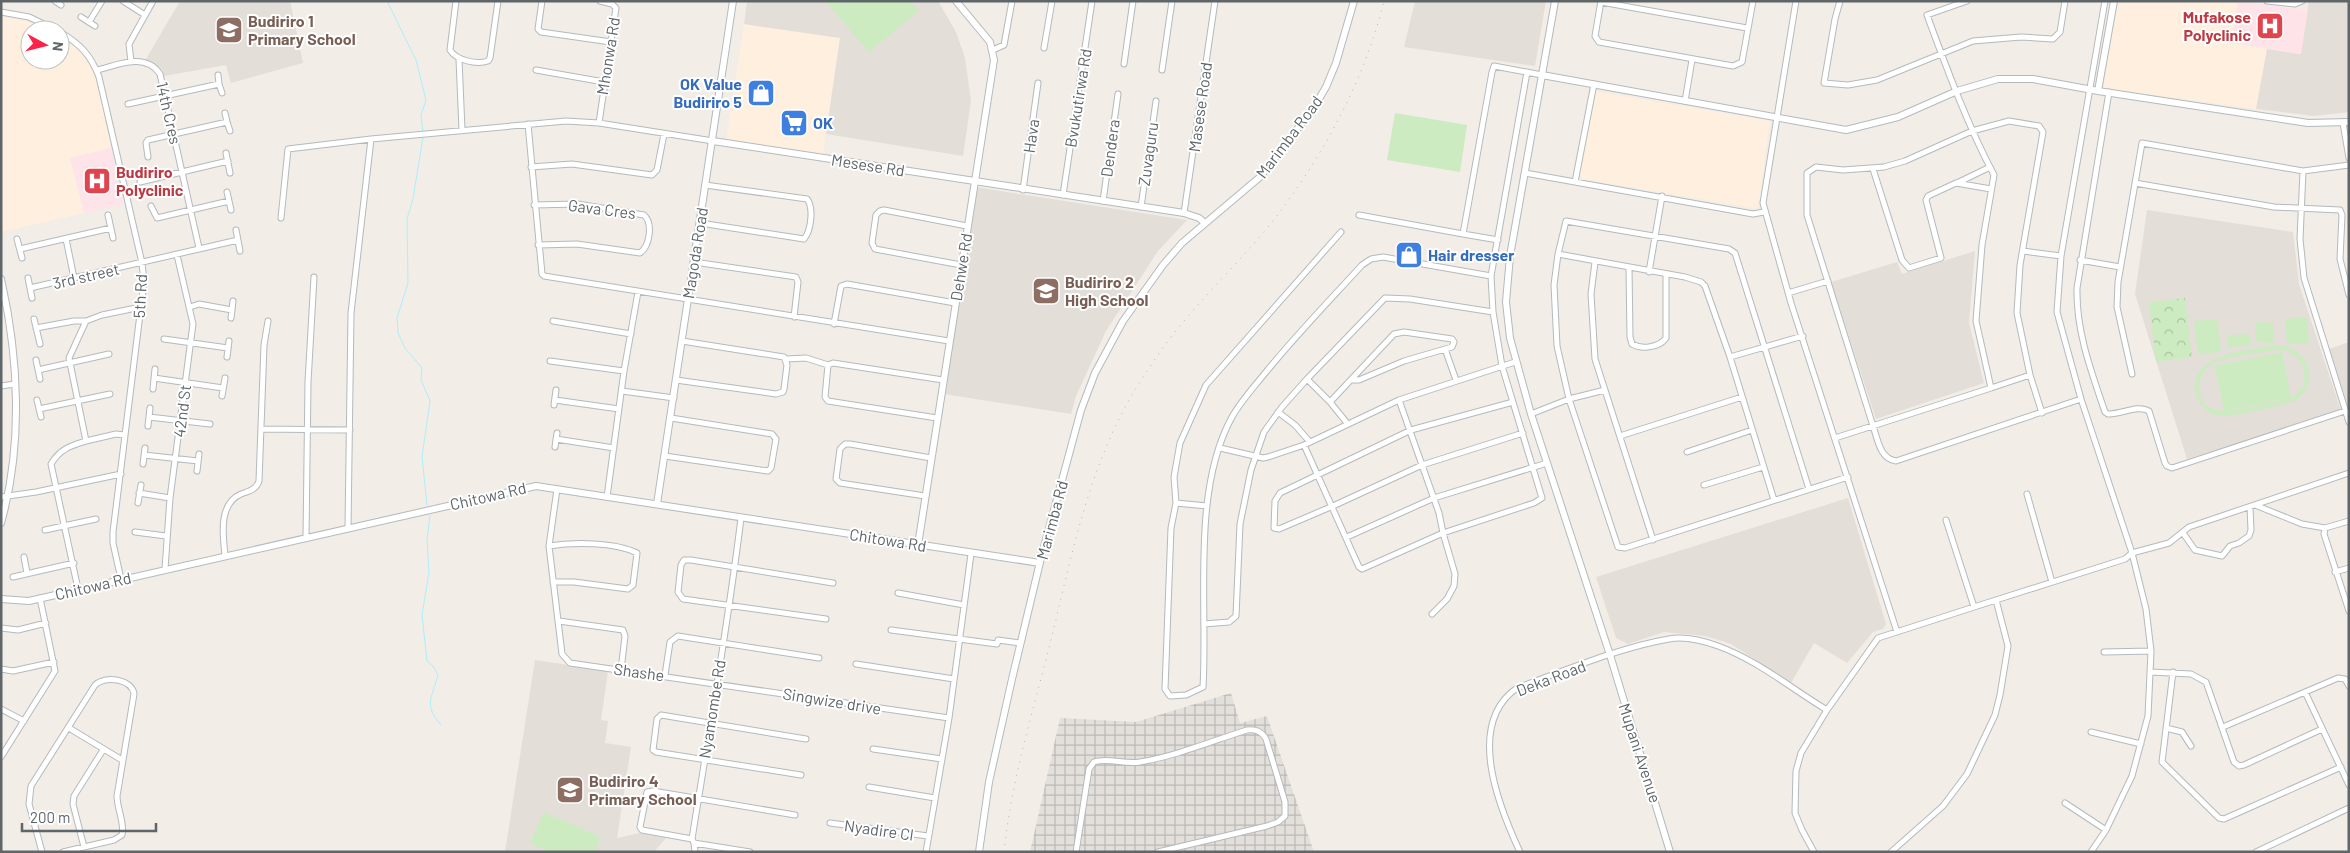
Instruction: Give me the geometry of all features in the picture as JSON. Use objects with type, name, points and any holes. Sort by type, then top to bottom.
[{"type":"street","points":[[55,1],[61,4]]},
{"type":"street","points":[[89,22],[102,1]]},
{"type":"street","points":[[123,1],[145,15]]},
{"type":"street","points":[[131,62],[129,44],[153,1]]},
{"type":"street","points":[[456,1],[449,47],[453,55],[459,59],[483,63],[490,58],[498,1]]},
{"type":"street","points":[[542,1],[538,29],[541,32],[611,42]]},
{"type":"street","name":"Mhonwa Rd","points":[[599,123],[616,8],[612,4],[600,1]]},
{"type":"street","name":"Magoda Road","points":[[657,504],[733,1]]},
{"type":"street","points":[[956,1],[986,36],[993,50],[1004,44],[1012,1]]},
{"type":"street","points":[[1044,48],[1052,1]]},
{"type":"street","name":"Bvukutirwa Rd","points":[[1063,196],[1092,1]]},
{"type":"street","points":[[1124,64],[1133,1]]},
{"type":"street","points":[[1162,70],[1172,1]]},
{"type":"street","name":"Masese Road","points":[[1184,214],[1215,1]]},
{"type":"street","name":"Marimba Road","points":[[1205,224],[1266,172],[1313,109],[1336,63],[1354,1]]},
{"type":"street","name":"Mupani Avenue","points":[[1555,1],[1507,281],[1508,319],[1515,362],[1610,655],[1670,852]]},
{"type":"street","points":[[1747,28],[1601,2],[1595,36],[1599,42],[1692,60],[1733,66],[1739,65],[1742,62],[1753,1]]},
{"type":"street","points":[[1796,1],[1763,193],[1764,212],[1788,293],[1897,632]]},
{"type":"street","points":[[1840,1],[1824,83],[1848,85],[1877,80],[1974,41],[2021,37],[2053,39],[2060,32],[2065,1]]},
{"type":"street","points":[[1966,1],[1927,15],[1972,131],[1988,168],[1994,175],[1982,245],[1976,321],[1991,388]]},
{"type":"street","points":[[2093,851],[2106,830],[2132,776],[2148,716],[2151,651],[2146,609],[2132,553],[2081,399],[2057,312],[2061,256],[2105,1]]},
{"type":"street","points":[[2098,91],[2114,1]]},
{"type":"street","points":[[2267,1],[2295,4],[2302,1]]},
{"type":"street","points":[[1,12],[38,20]]},
{"type":"street","points":[[80,17],[95,26]]},
{"type":"street","name":"5th Rd","points":[[70,39],[84,49],[97,70],[142,263],[144,282],[113,538],[121,579]]},
{"type":"street","name":"Dehwe Rd","points":[[918,545],[994,60],[993,50]]},
{"type":"street","points":[[459,59],[462,130]]},
{"type":"street","points":[[1685,101],[1692,60]]},
{"type":"street","name":"14th Cres","points":[[97,70],[140,61],[156,68],[160,74],[198,248]]},
{"type":"street","points":[[1463,234],[1494,66],[1846,130],[1898,117],[1957,91],[1998,79],[2015,78],[2308,123],[2346,122],[2349,158]]},
{"type":"street","points":[[536,70],[604,82]]},
{"type":"street","points":[[1304,444],[1360,567],[1364,569],[1443,533],[1539,500],[1542,496],[1502,366],[1493,312],[1491,276],[1527,72]]},
{"type":"street","points":[[218,75],[222,93]]},
{"type":"street","name":"Hava","points":[[1023,190],[1038,83]]},
{"type":"street","points":[[128,104],[219,84]]},
{"type":"street","points":[[1575,182],[1594,84]]},
{"type":"street","points":[[2109,92],[2080,260],[2076,311],[2090,369],[2105,412],[2114,415],[2140,409],[2149,411],[2167,466],[2172,468],[2345,411]]},
{"type":"street","name":"Dendera","points":[[1103,201],[1118,94]]},
{"type":"street","name":"Zuvaguru","points":[[1141,207],[1156,102]]},
{"type":"street","points":[[225,112],[226,122],[230,130]]},
{"type":"street","name":"Mesese Rd","points":[[281,218],[288,149],[370,139],[566,121],[599,123],[1141,207],[1184,214],[1199,218],[1205,224]]},
{"type":"street","points":[[148,157],[146,142],[148,140],[226,122]]},
{"type":"street","points":[[2042,413],[2030,375],[2017,313],[2023,251],[2042,132],[2039,126],[2009,122],[1972,131],[1905,161],[1873,169],[1843,170],[1816,167],[1807,173],[1807,215],[1873,426],[1884,455],[1888,460],[1896,461],[2042,413],[2081,399]]},
{"type":"street","points":[[528,124],[538,245],[542,274],[545,277],[949,341]]},
{"type":"street","points":[[531,167],[572,164],[649,176],[657,172],[664,134]]},
{"type":"street","points":[[348,528],[351,313],[370,139]]},
{"type":"street","points":[[2132,374],[2117,307],[2120,267],[2140,146],[2145,142],[2304,171],[2349,165]]},
{"type":"street","points":[[226,152],[230,173]]},
{"type":"street","points":[[140,182],[228,161]]},
{"type":"street","points":[[1873,169],[1902,260],[1906,267],[1909,268],[1941,258],[1927,198],[1988,168]]},
{"type":"street","points":[[2304,171],[2300,255],[2305,283],[2349,422]]},
{"type":"street","points":[[1525,173],[1662,196],[1753,214],[1764,212]]},
{"type":"street","points":[[1956,183],[1991,189]]},
{"type":"street","points":[[2135,183],[2274,207],[2340,210],[2340,259],[2349,295]]},
{"type":"street","points":[[700,223],[804,238],[808,231],[811,207],[807,199],[705,185]]},
{"type":"street","points":[[227,192],[231,210]]},
{"type":"street","points":[[1649,272],[1662,196]]},
{"type":"street","points":[[151,206],[157,218],[229,201]]},
{"type":"street","name":"Gava Cres","points":[[534,206],[569,203],[589,205],[644,215],[649,223],[647,245],[640,253],[578,244],[538,245]]},
{"type":"street","points":[[961,265],[877,250],[872,243],[874,224],[877,214],[882,210],[967,226]]},
{"type":"street","points":[[108,215],[113,238]]},
{"type":"street","points":[[1358,215],[1498,240]]},
{"type":"street","points":[[1809,489],[1735,253],[1729,249],[1568,220],[1564,226],[1554,285],[1555,326],[1559,362],[1569,400],[1617,545],[1625,548],[1653,540],[1848,478]]},
{"type":"street","name":"Marimba Rd","points":[[979,852],[989,782],[1020,643],[1081,410],[1094,372],[1122,321],[1146,287],[1176,249],[1205,224]]},
{"type":"street","points":[[20,249],[111,228]]},
{"type":"street","points":[[236,230],[240,251]]},
{"type":"street","points":[[1340,232],[1206,385],[1180,443],[1174,477],[1176,503],[1170,528],[1165,691],[1170,696],[1186,695],[1202,688],[1207,506],[1220,448],[1230,419],[1242,402],[1299,333],[1368,260],[1383,257],[1491,276]]},
{"type":"street","points":[[17,238],[22,258]]},
{"type":"street","points":[[66,239],[74,278]]},
{"type":"street","name":"3rd street","points":[[30,288],[238,240]]},
{"type":"street","points":[[2023,251],[2061,256]]},
{"type":"street","points":[[1558,254],[1697,280],[1705,286],[1730,357],[1774,500]]},
{"type":"street","name":"42nd St","points":[[165,569],[170,498],[193,324],[177,255]]},
{"type":"street","points":[[2080,260],[2120,267]]},
{"type":"street","points":[[694,262],[796,277],[798,282],[794,317]]},
{"type":"street","points":[[1595,262],[1591,294],[1595,359],[1653,540]]},
{"type":"street","points":[[1629,268],[1630,337],[1632,344],[1641,348],[1665,340],[1666,274]]},
{"type":"street","points":[[306,538],[310,338],[314,277]]},
{"type":"street","name":"3rd street","points":[[28,278],[32,298]]},
{"type":"street","points":[[1,279],[13,337],[15,384],[13,459],[4,497],[1,524]]},
{"type":"street","points":[[1788,293],[1828,281]]},
{"type":"street","points":[[834,324],[841,286],[847,284],[955,303]]},
{"type":"street","points":[[607,496],[624,371],[638,292]]},
{"type":"street","points":[[1204,624],[1229,622],[1236,615],[1240,524],[1255,456],[1266,428],[1307,379],[1385,298],[1410,298],[1493,312]]},
{"type":"street","points":[[231,318],[233,301]]},
{"type":"street","points":[[190,306],[199,304],[232,310]]},
{"type":"street","points":[[36,328],[74,321],[86,321],[102,315],[141,307]]},
{"type":"street","points":[[34,319],[40,344]]},
{"type":"street","points":[[86,321],[70,352],[69,362],[86,441]]},
{"type":"street","points":[[225,555],[223,536],[225,512],[234,498],[258,485],[263,428],[264,345],[268,321]]},
{"type":"street","points":[[553,321],[631,334]]},
{"type":"street","points":[[1330,402],[1353,380],[1394,334],[1404,332],[1452,339],[1452,347],[1404,361],[1359,380],[1353,380]]},
{"type":"street","points":[[1730,357],[1803,336]]},
{"type":"street","points":[[164,339],[228,348]]},
{"type":"street","points":[[227,358],[229,341]]},
{"type":"street","points":[[682,341],[786,359],[806,358],[828,365],[836,363],[943,380]]},
{"type":"street","points":[[1445,349],[1456,380]]},
{"type":"street","points":[[38,370],[108,354]]},
{"type":"street","points":[[676,380],[780,394],[784,389],[787,368],[786,359]]},
{"type":"street","points":[[36,360],[40,379]]},
{"type":"street","points":[[550,361],[624,371]]},
{"type":"street","points":[[1220,448],[1268,457],[1304,444],[1399,400],[1515,362]]},
{"type":"street","points":[[828,365],[825,398],[827,401],[937,418]]},
{"type":"street","points":[[153,389],[155,369]]},
{"type":"street","points":[[1835,438],[2030,375]]},
{"type":"street","points":[[154,378],[223,388]]},
{"type":"street","points":[[222,396],[225,378]]},
{"type":"street","points":[[1307,379],[1330,402],[1347,423]]},
{"type":"street","points":[[1,386],[15,384]]},
{"type":"street","points":[[556,390],[554,402],[620,409]]},
{"type":"street","points":[[1531,414],[1604,390]]},
{"type":"street","points":[[622,391],[674,398]]},
{"type":"street","points":[[39,409],[110,394]]},
{"type":"street","points":[[1620,436],[1742,397]]},
{"type":"street","points":[[37,400],[41,418]]},
{"type":"street","points":[[1399,400],[1442,522],[1443,533],[1455,574],[1454,586],[1447,599],[1432,614]]},
{"type":"street","points":[[1513,402],[1411,430],[1318,474],[1278,496],[1275,501],[1274,528],[1279,529],[1422,465],[1523,433]]},
{"type":"street","points":[[148,426],[150,408]]},
{"type":"street","points":[[1278,412],[1295,425],[1310,441]]},
{"type":"street","points":[[149,417],[210,424]]},
{"type":"street","points":[[665,456],[768,471],[771,468],[776,439],[772,434],[670,418]]},
{"type":"street","points":[[263,428],[350,430]]},
{"type":"street","points":[[1686,452],[1752,430]]},
{"type":"street","points":[[78,589],[66,525],[51,464],[57,454],[66,446],[116,434],[124,435]]},
{"type":"street","points":[[555,447],[557,436],[614,448]]},
{"type":"street","points":[[926,496],[840,483],[836,479],[840,449],[845,444],[931,458]]},
{"type":"street","points":[[143,464],[145,448]]},
{"type":"street","points":[[197,471],[199,454]]},
{"type":"street","points":[[144,455],[198,461]]},
{"type":"street","points":[[1347,537],[1434,498],[1547,463]]},
{"type":"street","points":[[1704,485],[1763,467]]},
{"type":"street","points":[[1814,852],[1795,813],[1796,771],[1801,754],[1826,710],[1874,643],[1883,636],[2125,559],[2132,553],[2163,546],[2189,527],[2349,473]]},
{"type":"street","points":[[4,497],[121,474]]},
{"type":"street","points":[[138,503],[141,485]]},
{"type":"street","name":"Chitowa Rd","points":[[1,599],[16,601],[40,598],[530,486],[607,496],[971,554],[1040,563]]},
{"type":"street","points":[[557,489],[549,546],[559,621],[623,630],[625,636],[621,670]]},
{"type":"street","points":[[139,493],[170,498]]},
{"type":"street","points":[[2026,494],[2052,582]]},
{"type":"street","points":[[1176,503],[1207,506]]},
{"type":"street","points":[[2182,533],[2195,550],[2222,556],[2230,546],[2239,543],[2249,536],[2252,506]]},
{"type":"street","points":[[2252,506],[2302,524],[2325,528],[2349,521]]},
{"type":"street","name":"Nyamombe Rd","points":[[695,852],[693,841],[698,800],[722,643],[730,606],[741,518]]},
{"type":"street","points":[[45,530],[96,519]]},
{"type":"street","points":[[1946,520],[1974,607]]},
{"type":"street","points":[[2325,528],[2324,534],[2349,611]]},
{"type":"street","points":[[135,532],[166,536]]},
{"type":"street","points":[[549,546],[573,543],[609,547],[637,553],[633,585],[628,589],[574,582],[554,582]]},
{"type":"street","points":[[926,852],[949,718],[971,554]]},
{"type":"street","points":[[24,557],[27,573]]},
{"type":"street","points":[[826,619],[683,598],[679,595],[678,587],[681,565],[684,560],[735,566],[834,583]]},
{"type":"street","points":[[13,577],[74,563]]},
{"type":"street","points":[[2335,572],[2349,568]]},
{"type":"street","points":[[898,593],[964,605]]},
{"type":"street","points":[[2,755],[55,671],[40,598]]},
{"type":"street","points":[[1891,852],[1899,849],[1943,806],[1967,774],[1995,715],[2008,646],[1996,600]]},
{"type":"street","name":"Shashe","points":[[559,621],[564,658],[570,663],[716,683]]},
{"type":"street","points":[[1,628],[15,630],[46,623]]},
{"type":"street","points":[[891,630],[997,644],[998,640],[1020,643]]},
{"type":"street","points":[[665,675],[670,642],[674,637],[819,658]]},
{"type":"street","name":"Deka Road","points":[[1520,852],[1502,808],[1495,783],[1489,742],[1494,714],[1506,697],[1517,688],[1610,655],[1670,638],[1686,638],[1718,646],[1744,658],[1826,710]]},
{"type":"street","points":[[2104,652],[2151,651]]},
{"type":"street","points":[[1,669],[13,671],[54,662]]},
{"type":"street","points":[[856,664],[954,679]]},
{"type":"street","points":[[2150,672],[2192,674],[2206,682],[2234,762],[2239,766],[2322,728]]},
{"type":"street","points":[[2173,672],[2162,762],[2220,818],[2224,819],[2341,767]]},
{"type":"street","points":[[2223,727],[2338,678],[2345,679],[2349,686]]},
{"type":"street","points":[[42,852],[29,804],[29,791],[99,681],[107,680],[129,684],[134,694],[117,800],[122,835],[114,840],[63,852]]},
{"type":"street","name":"Singwize drive","points":[[716,683],[949,718]]},
{"type":"street","points":[[2305,692],[2349,785]]},
{"type":"street","points":[[1,709],[24,721]]},
{"type":"street","points":[[801,775],[656,752],[654,750],[657,719],[661,715],[806,739]]},
{"type":"street","points":[[69,728],[122,760]]},
{"type":"street","points":[[2166,728],[2182,732],[2191,746]]},
{"type":"street","points":[[1076,852],[1089,769],[1094,762],[1104,760],[1136,763],[1154,760],[1247,730],[1253,729],[1262,733],[1266,739],[1285,802],[1285,816],[1278,822],[1267,826],[1158,852]]},
{"type":"street","points":[[2090,732],[2141,744]]},
{"type":"street","points":[[873,748],[942,758]]},
{"type":"street","points":[[84,847],[73,804],[74,796],[103,750]]},
{"type":"street","points":[[869,787],[936,798]]},
{"type":"street","points":[[750,852],[733,851],[643,831],[640,827],[647,792],[795,815]]},
{"type":"street","points":[[2065,802],[2106,830]]},
{"type":"street","points":[[2256,852],[2349,808]]},
{"type":"street","name":"Nyadire Cl","points":[[830,823],[928,836]]},
{"type":"shaded area","name":"Budiriro 1 Primary School","points":[[180,1],[290,1],[303,63],[231,83],[226,65],[164,76],[162,69],[146,59]]},
{"type":"shaded area","points":[[747,1],[938,1],[956,32],[965,58],[971,101],[963,156],[826,134],[840,38],[744,24]]},
{"type":"shaded area","points":[[1415,1],[1546,1],[1535,66],[1404,47]]},
{"type":"shaded area","points":[[2118,1],[2238,1],[2232,43],[2267,49],[2256,109],[2103,88]]},
{"type":"shaded area","name":"Mufakose Polyclinic","points":[[2238,1],[2308,10],[2301,54],[2232,43]]},
{"type":"shaded area","points":[[2309,1],[2349,1],[2349,112],[2314,116],[2256,109],[2267,49],[2300,54]]},
{"type":"shaded area","points":[[1,18],[20,20],[20,70],[70,70],[70,44],[79,49],[97,77],[111,148],[70,158],[84,213],[1,232]]},
{"type":"shaded area","points":[[744,24],[840,38],[823,154],[726,139]]},
{"type":"shaded area","points":[[1594,91],[1770,121],[1758,209],[1582,179],[1580,174]]},
{"type":"shaded area","name":"Budiriro Polyclinic","points":[[111,148],[123,204],[84,213],[70,158]]},
{"type":"shaded area","name":"Budiriro 2 High School","points":[[975,187],[1187,220],[1158,251],[1106,331],[1076,396],[1071,414],[944,394]]},
{"type":"shaded area","points":[[2147,210],[2293,232],[2299,284],[2341,411],[2187,459],[2135,294]]},
{"type":"shaded area","points":[[1975,251],[1969,323],[1984,383],[1876,419],[1831,282],[1897,262],[1902,274]]},
{"type":"shaded area","points":[[2349,342],[2349,415],[2329,349]]},
{"type":"shaded area","points":[[1848,498],[1886,624],[1883,629],[1873,632],[1847,663],[1814,643],[1791,683],[1731,644],[1706,636],[1664,632],[1628,644],[1616,638],[1596,577]]},
{"type":"shaded area","name":"Budiriro 4 Primary School","points":[[535,660],[608,671],[601,720],[608,721],[605,743],[631,747],[617,838],[640,833],[666,838],[654,852],[505,852]]},
{"type":"shaded area","points":[[1231,693],[1240,723],[1267,716],[1314,852],[1030,852],[1060,718],[1136,722]]},
{"type":"green space","points":[[825,1],[911,1],[919,11],[869,52]]},
{"type":"green space","points":[[1395,113],[1467,125],[1460,172],[1387,160]]},
{"type":"green space","points":[[2185,298],[2192,357],[2156,362],[2149,302]]},
{"type":"green space","points":[[2307,317],[2309,343],[2287,344],[2285,319]]},
{"type":"green space","points":[[2217,319],[2221,352],[2198,354],[2194,321]]},
{"type":"green space","points":[[2256,322],[2274,323],[2273,343],[2255,342]]},
{"type":"green space","points":[[2250,334],[2251,346],[2228,347],[2228,335]]},
{"type":"green space","points":[[2279,345],[2296,351],[2307,365],[2309,382],[2306,390],[2299,398],[2274,407],[2227,416],[2213,414],[2202,406],[2196,396],[2195,384],[2198,374],[2205,366],[2228,354]],"holes":[[[2275,350],[2285,351],[2299,361],[2305,376],[2299,391],[2291,397],[2282,352],[2215,366],[2224,411],[2206,405],[2201,398],[2200,381],[2206,369],[2211,365],[2233,357]],[[2290,398],[2248,408],[2227,410]]]},
{"type":"green space","points":[[544,812],[601,837],[595,852],[550,852],[530,843]]},
{"type":"waterway","points":[[387,1],[416,60],[426,100],[421,115],[423,133]]},
{"type":"waterway","points":[[423,137],[413,199],[407,219],[408,283],[397,318],[398,333],[405,348],[422,368],[421,380],[430,401],[422,457],[427,505]]},
{"type":"waterway","points":[[430,515],[427,540],[429,572],[422,615],[427,661],[433,666],[438,675],[431,701],[432,712],[441,725]]},
{"type":"railway","points":[[1004,852],[1011,801],[1028,726],[1083,513],[1107,445],[1122,413],[1153,362],[1189,315],[1272,222],[1315,161],[1356,84],[1367,57],[1384,1]]},
{"type":"place","name":"Mufakose Polyclinic","points":[[2270,26]]},
{"type":"place","name":"Budiriro 1 Primary School","points":[[229,30]]},
{"type":"place","name":"OK Value Budiriro 5","points":[[761,93]]},
{"type":"place","name":"OK","points":[[794,123]]},
{"type":"place","name":"Budiriro Polyclinic","points":[[97,181]]},
{"type":"place","name":"Hair dresser","points":[[1409,255]]},
{"type":"place","name":"Budiriro 2 High School","points":[[1046,291]]},
{"type":"place","name":"Budiriro 4 Primary School","points":[[570,790]]}]
